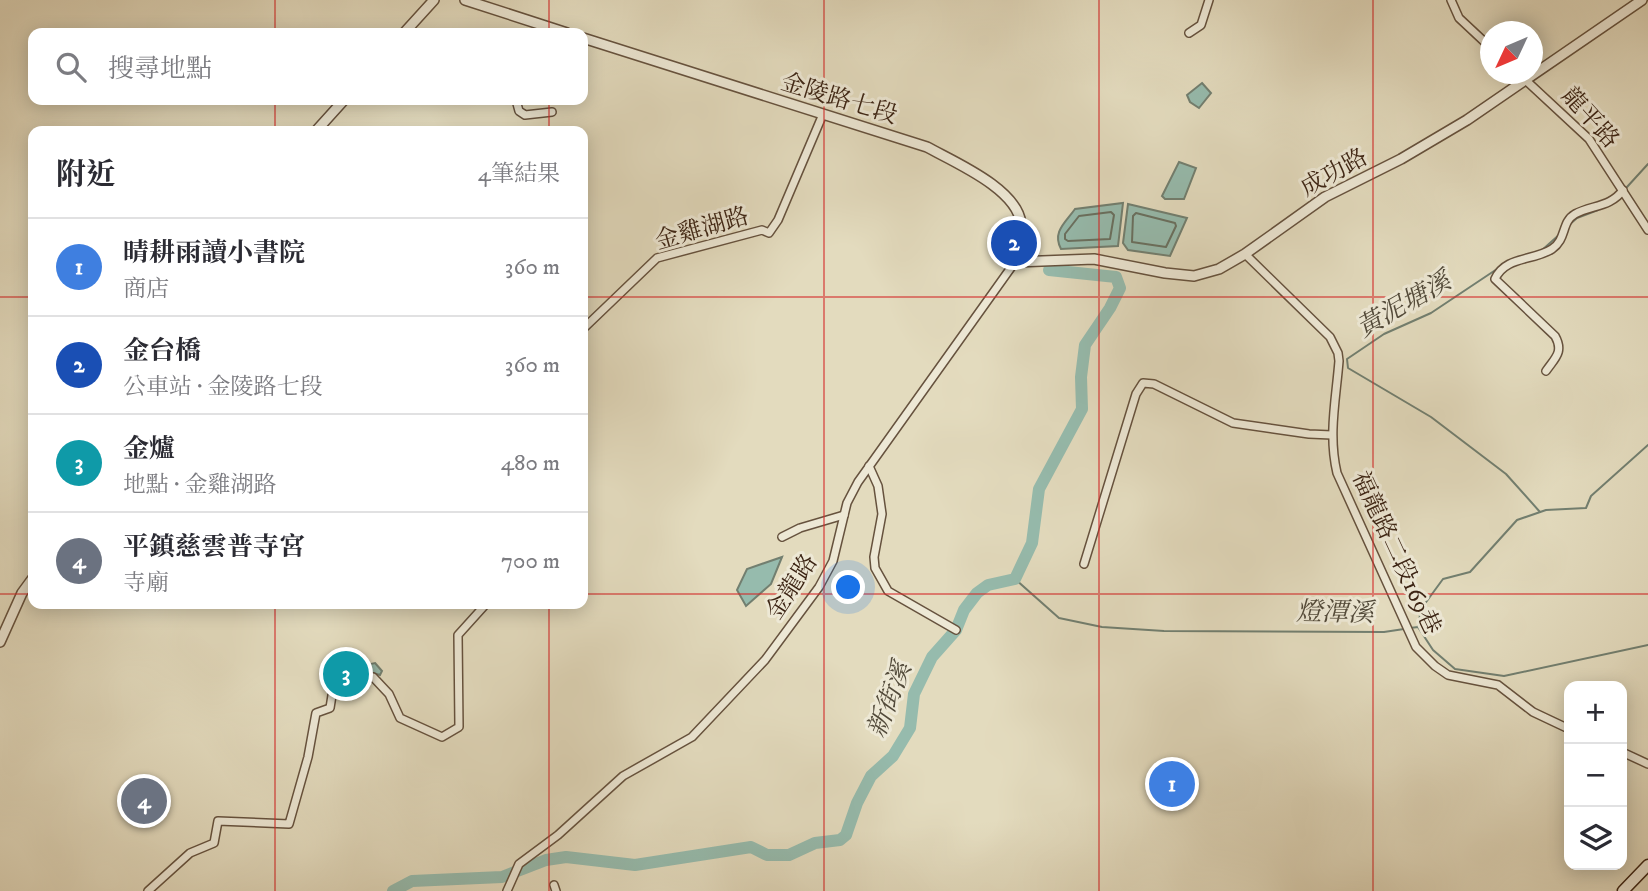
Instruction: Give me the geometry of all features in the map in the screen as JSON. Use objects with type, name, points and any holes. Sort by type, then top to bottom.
[{"type":"main road","points":[[1623,891],[1648,865]]},
{"type":"street","points":[[409,28],[434,0]]},
{"type":"street","points":[[465,0],[552,28]]},
{"type":"street","points":[[1189,33],[1201,25],[1209,0]]},
{"type":"street","points":[[1451,0],[1459,18],[1480,38]]},
{"type":"street","name":"成功路","points":[[1543,63],[1642,0]]},
{"type":"street","name":"金陵路七段","points":[[588,40],[928,147],[995,188],[1011,202],[1021,224],[1016,262]]},
{"type":"street","name":"成功路","points":[[1016,262],[1094,259],[1194,276],[1219,269],[1245,254],[1325,197],[1401,159],[1467,120],[1512,84]]},
{"type":"street","name":"龍平路","points":[[1531,84],[1589,139],[1648,230]]},
{"type":"street","points":[[321,126],[339,105]]},
{"type":"street","points":[[517,105],[519,111],[525,115],[552,112]]},
{"type":"street","name":"金雞湖路","points":[[588,324],[657,258],[762,230],[769,233],[778,220],[823,114]]},
{"type":"street","points":[[1546,371],[1559,353],[1558,342],[1495,279],[1497,274],[1518,260],[1540,256],[1551,250],[1560,243],[1569,218],[1607,204],[1623,190]]},
{"type":"street","name":"福龍路二段169巷","points":[[1245,254],[1331,337],[1338,353],[1333,456],[1343,488],[1416,647],[1448,675],[1498,685],[1534,712],[1564,727]]},
{"type":"street","name":"金龍路","points":[[507,891],[519,864],[558,835],[623,776],[692,737],[765,660],[813,595],[833,561],[846,503],[869,466],[1016,262]]},
{"type":"street","points":[[1084,564],[1136,394],[1143,383],[1154,384],[1233,424],[1332,435]]},
{"type":"street","points":[[869,466],[878,486],[882,514],[874,557],[875,569],[888,591],[956,629]]},
{"type":"street","points":[[782,537],[800,528],[844,515]]},
{"type":"street","points":[[0,642],[28,585]]},
{"type":"street","points":[[148,891],[190,853],[214,843],[218,821],[289,824],[308,757],[316,713],[330,708],[333,689],[373,677],[390,694],[400,718],[442,737],[459,727],[458,635],[481,609]]},
{"type":"street","points":[[1627,754],[1648,764]]},
{"type":"water","points":[[1202,83],[1211,93],[1199,108],[1190,102],[1187,95]]},
{"type":"water","points":[[1179,162],[1196,168],[1184,199],[1165,199],[1162,196]]},
{"type":"water","points":[[1123,203],[1118,246],[1061,249],[1059,233],[1075,209]]},
{"type":"water","points":[[1128,204],[1187,218],[1170,256],[1128,250],[1123,243]]},
{"type":"water","points":[[782,557],[771,584],[746,606],[737,590],[747,569]]},
{"type":"water","points":[[375,663],[382,671],[380,675],[370,672],[351,676],[352,668]]},
{"type":"waterway","name":"黃泥塘溪","points":[[1627,187],[1648,164]]},
{"type":"waterway","name":"黃泥塘溪","points":[[1569,225],[1577,218],[1598,210]]},
{"type":"waterway","name":"黃泥塘溪","points":[[1541,251],[1560,234]]},
{"type":"waterway","name":"黃泥塘溪","points":[[1497,269],[1431,313],[1384,334],[1347,359],[1348,368],[1431,417],[1506,474],[1540,512]]},
{"type":"waterway","name":"新街溪","points":[[393,891],[412,881],[502,877],[546,860],[566,857],[635,865],[751,847],[767,855],[789,855],[815,843],[840,840],[846,835],[857,803],[871,776],[893,756],[910,728],[914,694],[932,657],[956,630],[964,610],[977,593],[988,585],[1015,579],[1032,543],[1039,489],[1082,409],[1081,377],[1085,345],[1120,288],[1116,277],[1049,270]]},
{"type":"waterway","name":"黃泥塘溪","points":[[1418,627],[1421,609],[1443,579],[1470,572],[1517,520],[1546,510],[1586,508],[1591,496],[1648,445]]},
{"type":"waterway","name":"燈潭溪","points":[[1015,579],[1059,618],[1102,627],[1164,631],[1384,632],[1404,629]]},
{"type":"waterway","name":"燈潭溪","points":[[1410,628],[1418,627],[1433,650],[1455,669],[1504,676],[1648,645]]},
{"type":"place","name":"金台橋","points":[[1014,243]]},
{"type":"place","name":"金爐","points":[[346,674]]},
{"type":"place","name":"晴耕雨讀小書院","points":[[1172,784]]},
{"type":"place","name":"平鎮慈雲普寺宮","points":[[144,801]]}]
